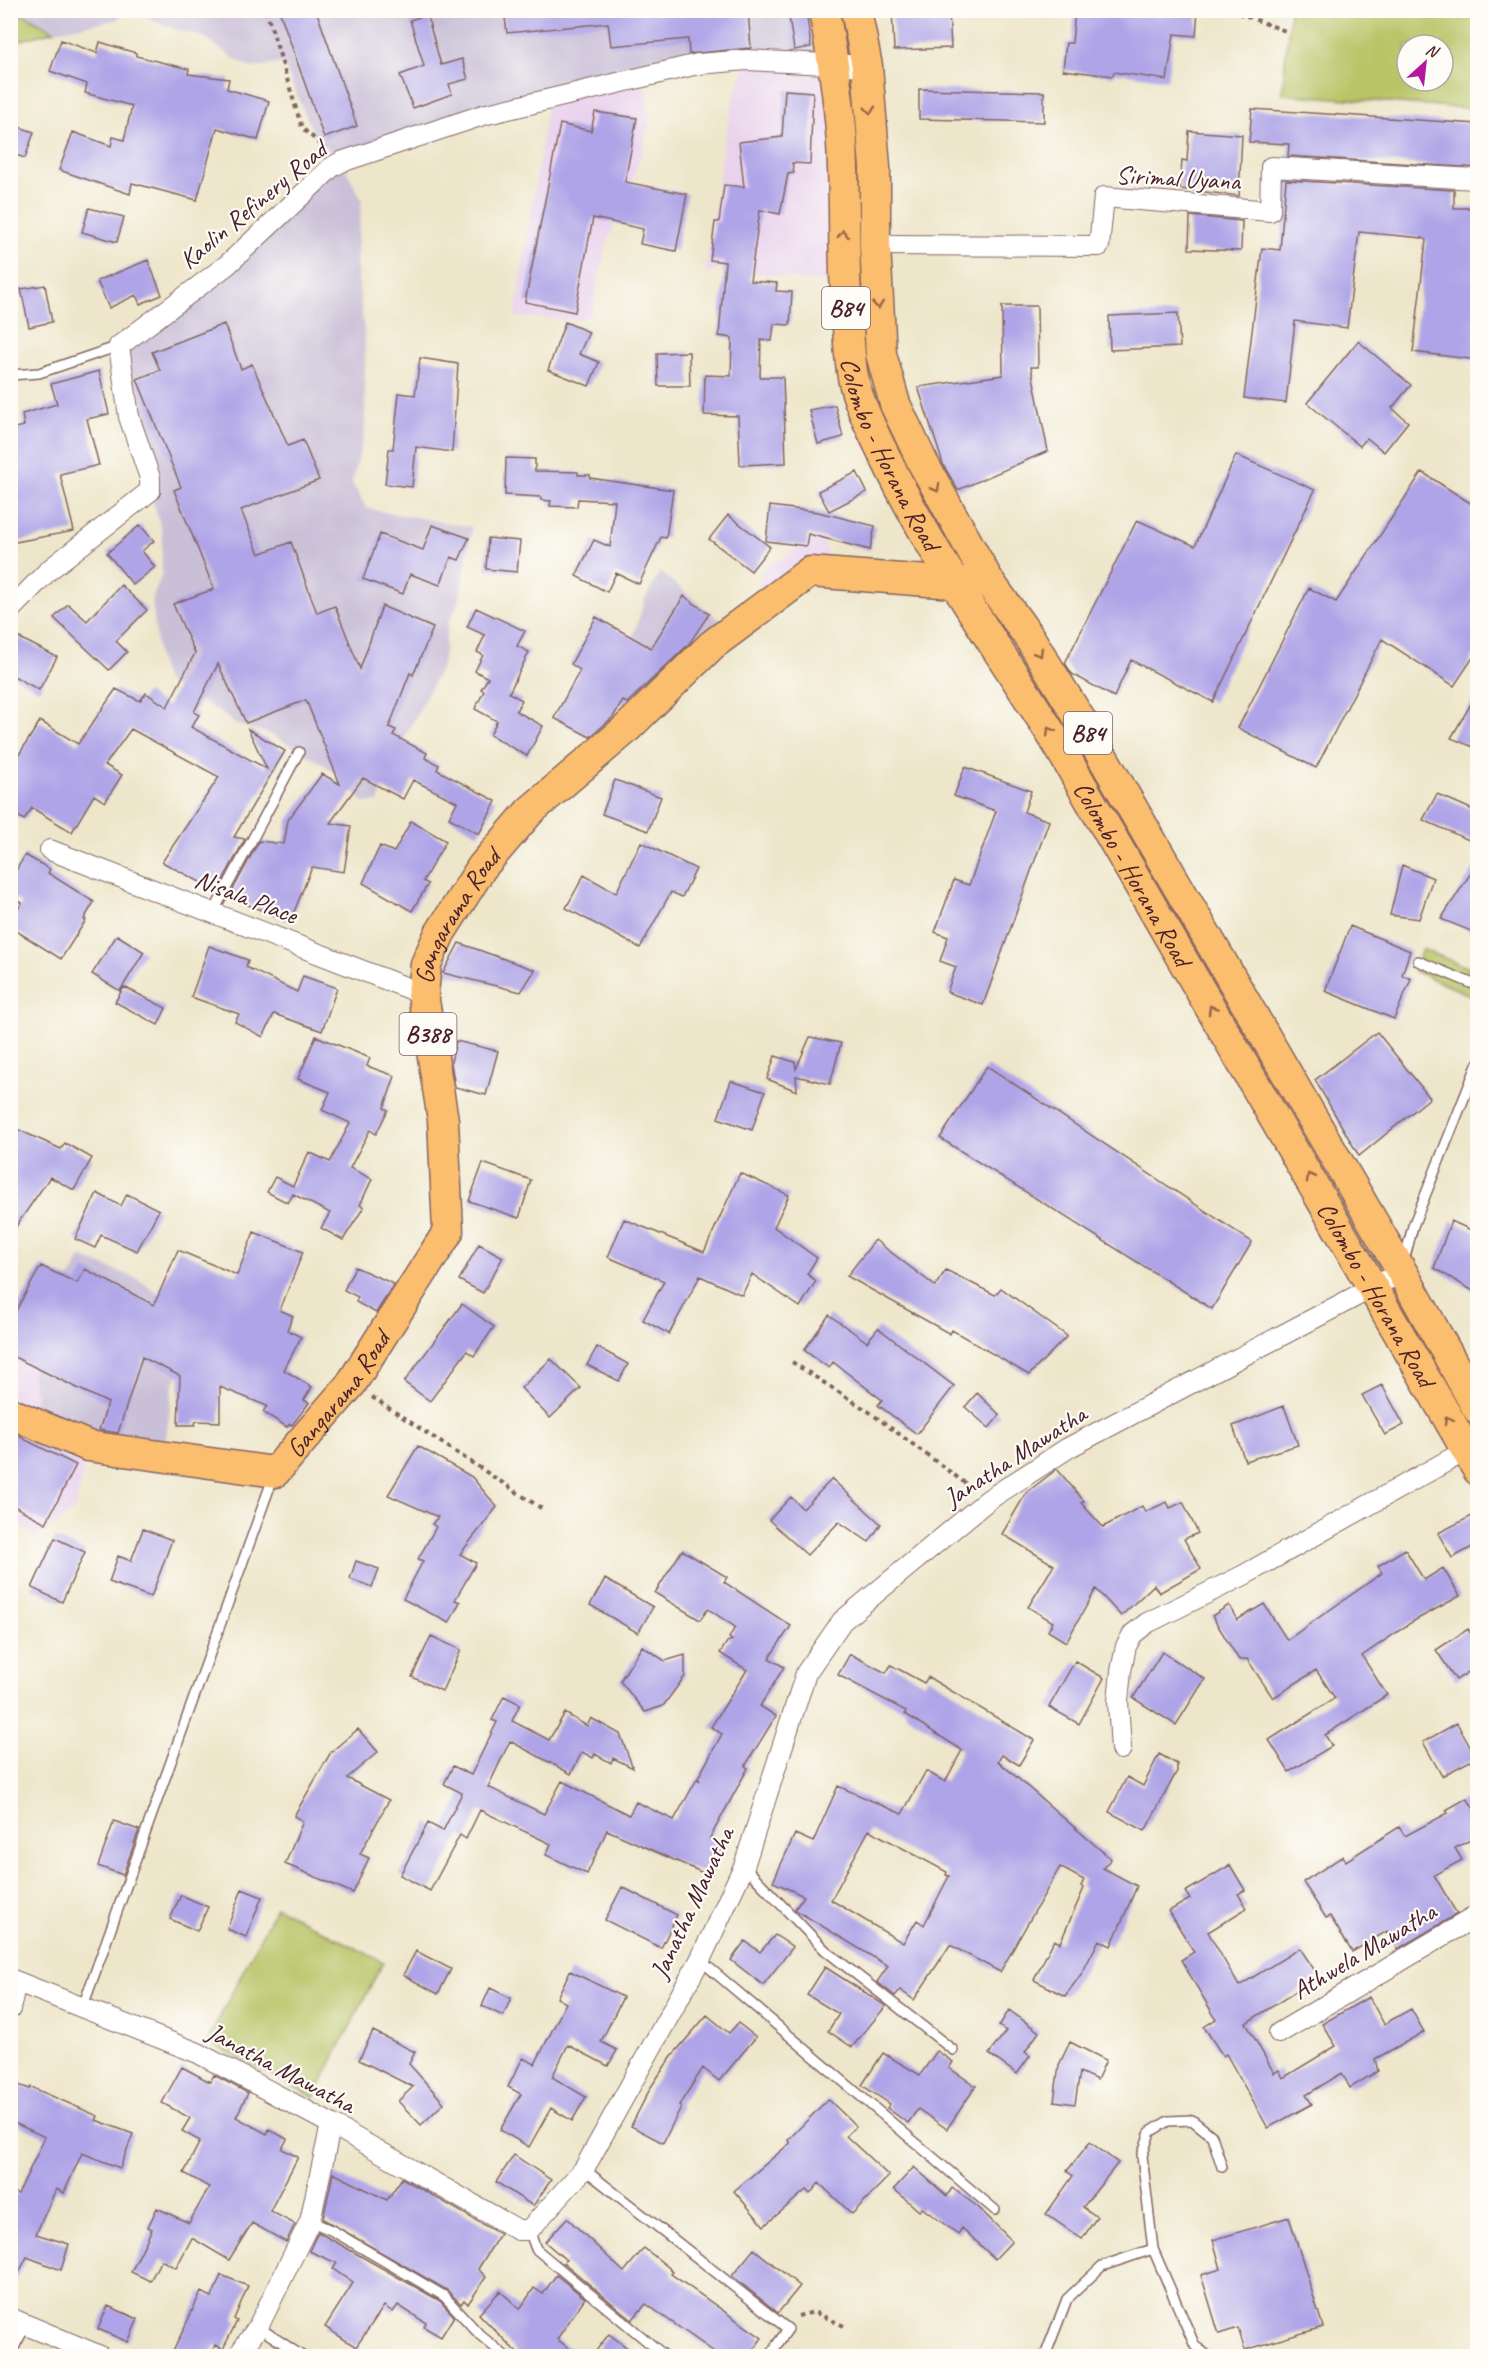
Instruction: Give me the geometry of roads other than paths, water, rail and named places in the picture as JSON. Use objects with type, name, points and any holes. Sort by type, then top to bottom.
[{"type":"main road","name":"Colombo - Horana Road","points":[[824,10],[834,64],[843,167],[845,295],[855,385],[894,476],[954,583],[1002,654],[1125,860],[1374,1288],[1471,1460]]},
{"type":"main road","name":"Colombo - Horana Road","points":[[856,10],[867,66],[875,167],[874,245],[881,354],[886,377],[922,463],[988,580],[1029,637],[1153,844],[1402,1272],[1478,1409]]},
{"type":"main road","name":"Gangarama Road","points":[[10,1413],[88,1446],[275,1472],[351,1384],[448,1233],[443,1120],[423,994],[426,964],[440,933],[482,867],[530,811],[625,730],[712,645],[810,572],[954,583],[988,580]]},
{"type":"main road","points":[[1125,860],[1153,844]]},
{"type":"street","name":"Kaolin Refinery Road","points":[[119,346],[227,265],[332,167],[342,162],[483,116],[698,64],[747,60],[867,66]]},
{"type":"street","name":"Sirimal Uyana","points":[[874,245],[1099,246],[1104,197],[1270,211],[1271,167],[1475,180]]},
{"type":"street","points":[[10,610],[49,570],[150,491],[150,478],[129,417],[119,346]]},
{"type":"street","name":"Nisala Place","points":[[50,850],[423,994]]},
{"type":"street","name":"Janatha Mawatha","points":[[13,1980],[198,2053],[331,2124],[518,2230],[529,2230],[584,2169],[700,1960],[744,1866],[806,1673],[842,1621],[988,1500],[1068,1449],[1402,1272]]},
{"type":"street","points":[[1121,1749],[1118,1701],[1121,1671],[1126,1646],[1133,1634],[1148,1623],[1471,1460]]},
{"type":"street","name":"Athwela Mawatha","points":[[1279,2033],[1478,1915]]},
{"type":"street","points":[[10,2009],[13,1980]]},
{"type":"street","points":[[238,2356],[258,2327],[310,2221],[331,2124]]},
{"type":"street","points":[[18,2322],[100,2356]]},
{"type":"lane","points":[[10,375],[39,373],[119,346]]},
{"type":"lane","points":[[213,914],[299,752]]},
{"type":"lane","points":[[1418,961],[1478,986]]},
{"type":"lane","points":[[1402,1272],[1413,1226],[1478,1063]]},
{"type":"lane","points":[[82,2009],[275,1472]]},
{"type":"lane","points":[[744,1866],[825,1950],[953,2050]]},
{"type":"lane","points":[[700,1960],[995,2210]]},
{"type":"lane","points":[[1208,2356],[1195,2346],[1153,2249],[1143,2156],[1150,2132],[1168,2121],[1192,2120],[1212,2136],[1221,2168]]},
{"type":"lane","points":[[584,2169],[788,2329],[769,2356]]},
{"type":"lane","points":[[310,2221],[333,2231],[444,2296],[480,2335],[505,2356]]},
{"type":"lane","points":[[529,2230],[536,2249],[665,2356]]},
{"type":"lane","points":[[1045,2356],[1067,2300],[1102,2266],[1153,2249]]},
{"type":"lane","points":[[10,2355],[18,2322]]},
{"type":"lane","points":[[258,2327],[302,2356]]}]
